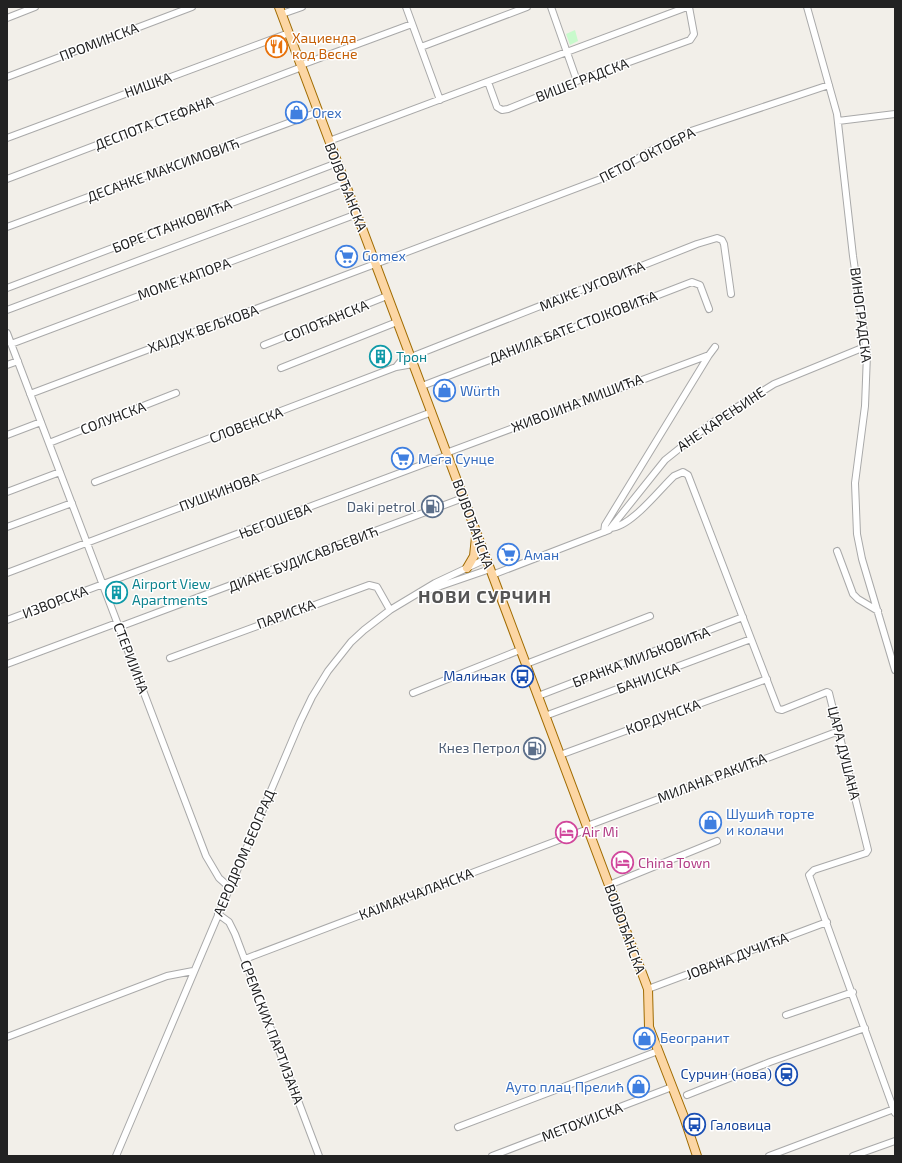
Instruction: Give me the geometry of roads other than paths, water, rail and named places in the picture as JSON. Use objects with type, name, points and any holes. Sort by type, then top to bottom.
[{"type":"main road","name":"ВОЈВОЂАНСКА","points":[[281,11],[648,989],[649,1027],[696,1156]]},
{"type":"main road","points":[[466,568],[474,556],[476,532]]},
{"type":"street","points":[[7,18],[35,7]]},
{"type":"street","name":"ПРОМИНСКА","points":[[7,77],[192,7]]},
{"type":"street","points":[[281,11],[302,7]]},
{"type":"street","points":[[406,7],[440,100]]},
{"type":"street","points":[[421,47],[527,7]]},
{"type":"street","points":[[551,7],[577,81]]},
{"type":"street","points":[[329,141],[488,82],[566,51],[688,7]]},
{"type":"street","name":"ВИШЕГРАДСКА","points":[[488,82],[497,106],[502,110],[693,38],[688,7]]},
{"type":"street","name":"ВИНОГРАДСКА","points":[[807,7],[838,121],[853,256],[867,346],[868,368],[865,406],[856,469],[855,504],[860,553],[895,670]]},
{"type":"street","name":"ДЕСПОТА СТЕФАНА","points":[[7,179],[412,24]]},
{"type":"street","name":"НИШКА","points":[[7,138],[288,33]]},
{"type":"street","name":"ПЕТОГ ОКТОБРА","points":[[376,264],[606,177],[654,149],[691,131],[829,85]]},
{"type":"street","name":"ДЕСАНКЕ МАКСИМОВИЋ","points":[[7,227],[318,112]]},
{"type":"street","points":[[838,121],[895,114]]},
{"type":"street","name":"БОРЕ СТАНКОВИЋА","points":[[7,288],[337,163]]},
{"type":"street","points":[[7,310],[345,183]]},
{"type":"street","name":"МОМЕ КАПОРА","points":[[11,344],[357,214]]},
{"type":"street","name":"МАЈКЕ ЈУГОВИЋА","points":[[411,359],[697,244],[717,238],[722,240],[724,244],[731,294]]},
{"type":"street","name":"ХАЈДУК ВЕЉКОВА","points":[[30,394],[376,264]]},
{"type":"street","name":"ДАНИЛА БАТЕ СТОЈКОВИЋА","points":[[422,386],[692,282],[700,285],[709,309]]},
{"type":"street","name":"СОПОЋАНСКА","points":[[264,345],[387,296]]},
{"type":"street","points":[[281,368],[397,322]]},
{"type":"street","name":"СТЕРИЈИНА","points":[[7,333],[206,856],[219,878],[230,887]]},
{"type":"street","name":"АНЕ КАРЕЊИНЕ","points":[[491,572],[612,528],[665,460],[710,424],[774,384],[867,346]]},
{"type":"street","points":[[709,355],[715,347]]},
{"type":"street","name":"АНЕ КАРЕЊИНЕ","points":[[604,532],[605,524],[676,411],[709,355]]},
{"type":"street","name":"ЖИВОЈИНА МИШИЋА","points":[[447,454],[709,355]]},
{"type":"street","name":"СЛОВЕНСКА","points":[[95,482],[396,367],[411,359]]},
{"type":"street","points":[[7,365],[18,361]]},
{"type":"street","name":"СОЛУНСКА","points":[[49,443],[176,394]]},
{"type":"street","name":"ПУШКИНОВА","points":[[7,572],[432,412]]},
{"type":"street","points":[[7,435],[41,422]]},
{"type":"street","name":"ЊЕГОШЕВА","points":[[102,584],[185,555],[447,454]]},
{"type":"street","points":[[7,492],[60,472]]},
{"type":"street","name":"ЦАРА ДУШАНА","points":[[612,528],[618,527],[628,521],[674,476],[686,473],[691,478],[779,710],[828,692],[868,850],[866,853],[810,873],[810,879],[853,992],[894,1111]]},
{"type":"street","name":"ДИАНЕ БУДИСАВЉЕВИЋ","points":[[7,664],[118,625],[464,498]]},
{"type":"street","points":[[7,527],[72,503]]},
{"type":"street","points":[[837,551],[853,594],[878,611]]},
{"type":"street","name":"АЕРОДРОМ БЕОГРАД","points":[[426,591],[435,583],[486,559]]},
{"type":"street","name":"АЕРОДРОМ БЕОГРАД","points":[[116,1156],[193,971],[312,697],[334,662],[351,642],[390,610],[426,591],[491,572]]},
{"type":"street","name":"ИЗВОРСКА","points":[[7,620],[102,584]]},
{"type":"street","name":"ПАРИСКА","points":[[170,658],[368,585],[378,587],[390,610]]},
{"type":"street","points":[[526,664],[650,616]]},
{"type":"street","name":"БРАНКА МИЉКОВИЋА","points":[[538,696],[743,617]]},
{"type":"street","name":"БАНИЈСКА","points":[[545,716],[752,639]]},
{"type":"street","points":[[413,693],[520,650]]},
{"type":"street","name":"КОРДУНСКА","points":[[560,755],[767,680]]},
{"type":"street","name":"МИЛАНА РАКИЋА","points":[[587,828],[839,731]]},
{"type":"street","name":"КАЈМАКЧАЛАНСКА","points":[[245,960],[587,828]]},
{"type":"street","points":[[609,885],[716,841]]},
{"type":"street","name":"СРЕМСКИХ ПАРТИЗАНА","points":[[218,914],[232,927],[318,1156]]},
{"type":"street","name":"ЈОВАНА ДУЧИЋА","points":[[648,989],[827,922]]},
{"type":"street","points":[[7,1037],[167,976],[193,971]]},
{"type":"street","points":[[786,1015],[853,992]]},
{"type":"street","points":[[687,1095],[770,1062],[866,1028]]},
{"type":"street","points":[[458,1127],[658,1051]]},
{"type":"street","name":"МЕТОХИЈСКА","points":[[492,1156],[672,1087]]},
{"type":"street","points":[[769,1156],[894,1111]]},
{"type":"street","points":[[853,1156],[895,1141]]},
{"type":"place","name":"Хациенда код Весне","points":[[276,46]]},
{"type":"place","name":"Orex","points":[[297,113]]},
{"type":"place","name":"Gomex","points":[[346,256]]},
{"type":"place","name":"Трон","points":[[380,357]]},
{"type":"place","name":"Würth","points":[[444,391]]},
{"type":"place","name":"Мега Сунце","points":[[403,459]]},
{"type":"place","name":"Daki petrol","points":[[432,507]]},
{"type":"place","name":"Аман","points":[[509,555]]},
{"type":"place","name":"Airport View Apartments","points":[[117,592]]},
{"type":"place","name":"Малињак","points":[[522,676]]},
{"type":"place","name":"Кнез Петрол","points":[[535,748]]},
{"type":"place","name":"Шушић торте и колачи","points":[[711,822]]},
{"type":"place","name":"Air Mi","points":[[567,832]]},
{"type":"place","name":"China Town","points":[[622,863]]},
{"type":"place","name":"Београнит","points":[[644,1038]]},
{"type":"place","name":"Сурчин (нова)","points":[[787,1074]]},
{"type":"place","name":"Ауто плац Прелић","points":[[639,1087]]},
{"type":"place","name":"Галовица","points":[[694,1125]]},
{"type":"district","name":"НОВИ СУРЧИН","points":[[485,597]]}]
